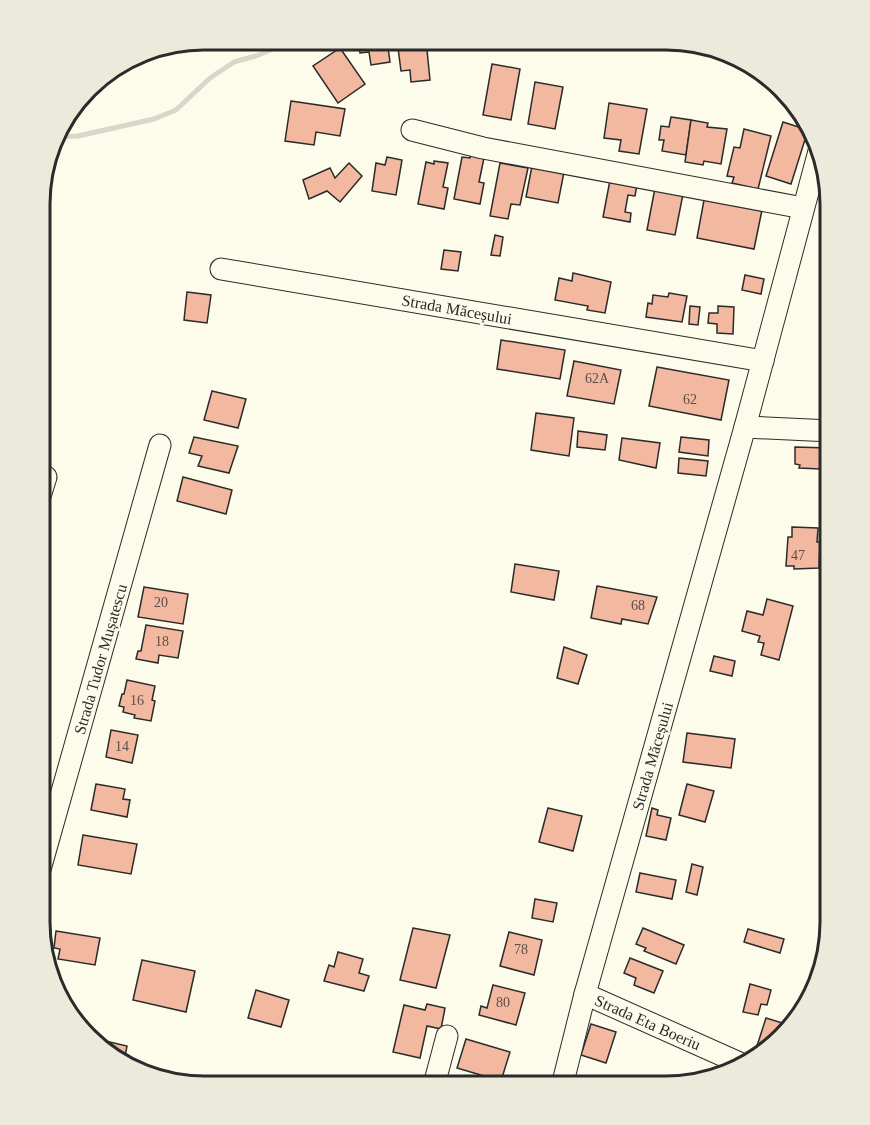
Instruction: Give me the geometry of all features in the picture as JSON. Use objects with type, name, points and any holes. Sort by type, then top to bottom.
[{"type":"street","points":[[412,130],[483,148],[803,207]]},
{"type":"street","name":"Strada Măceșului","points":[[564,1076],[585,994],[763,362],[815,165]]},
{"type":"street","name":"Strada Măceșului","points":[[221,269],[763,362]]},
{"type":"street","points":[[745,427],[820,430]]},
{"type":"street","name":"Strada Tudor Mușatescu","points":[[50,834],[160,445]]},
{"type":"street","name":"Strada Eta Boeriu","points":[[585,994],[734,1060]]},
{"type":"street","points":[[436,1076],[447,1036]]},
{"type":"building","points":[[337,50],[341,50],[365,84],[338,103],[313,66]]},
{"type":"building","points":[[360,50],[388,50],[390,62],[371,65],[369,52],[360,53]]},
{"type":"building","points":[[398,50],[427,50],[430,80],[411,82],[410,70],[401,71]]},
{"type":"building","points":[[492,64],[520,69],[511,120],[483,115]]},
{"type":"building","points":[[535,82],[563,87],[555,129],[528,124]]},
{"type":"building","points":[[291,101],[345,109],[340,136],[316,132],[314,145],[285,141]]},
{"type":"building","points":[[609,103],[647,109],[639,154],[619,151],[621,140],[604,138]]},
{"type":"building","points":[[671,117],[691,120],[686,155],[662,151],[664,140],[659,140],[661,126],[669,127]]},
{"type":"building","points":[[691,120],[708,123],[707,127],[727,129],[721,164],[704,161],[703,165],[685,162]]},
{"type":"building","points":[[783,122],[801,128],[806,137],[791,184],[766,176]]},
{"type":"building","points":[[744,129],[771,136],[758,189],[732,183],[734,177],[727,176],[734,147],[740,148]]},
{"type":"building","points":[[470,155],[484,158],[479,182],[484,183],[480,204],[454,199],[462,157],[470,158]]},
{"type":"building","points":[[387,157],[402,160],[396,195],[372,191],[376,163],[385,165]]},
{"type":"building","points":[[434,161],[448,163],[443,187],[448,188],[444,209],[418,204],[426,162],[434,164]]},
{"type":"building","points":[[349,163],[362,176],[340,202],[327,191],[309,199],[303,180],[330,168],[335,178]]},
{"type":"building","points":[[500,163],[528,168],[520,205],[511,204],[508,219],[490,216]]},
{"type":"building","points":[[532,166],[564,172],[558,203],[526,197]]},
{"type":"building","points":[[610,180],[637,185],[635,196],[628,195],[625,212],[631,213],[630,222],[603,217]]},
{"type":"building","points":[[655,188],[683,194],[675,235],[647,230]]},
{"type":"building","points":[[704,200],[762,210],[754,249],[697,238]]},
{"type":"building","points":[[495,235],[503,237],[500,256],[491,255]]},
{"type":"building","points":[[444,250],[461,252],[458,271],[441,269]]},
{"type":"building","points":[[573,273],[611,282],[605,313],[587,310],[588,306],[555,300],[559,278],[572,281]]},
{"type":"building","points":[[745,275],[764,279],[761,294],[742,290]]},
{"type":"building","points":[[187,292],[211,295],[207,323],[184,320]]},
{"type":"building","points":[[669,293],[687,296],[682,322],[646,317],[648,303],[652,304],[653,295],[668,297]]},
{"type":"building","points":[[690,306],[700,307],[698,325],[689,324]]},
{"type":"building","points":[[718,306],[734,307],[733,334],[717,333],[717,324],[708,323],[709,313],[718,313]]},
{"type":"building","points":[[501,340],[565,350],[560,379],[497,369]]},
{"type":"building","points":[[574,361],[621,370],[614,404],[567,396]]},
{"type":"building","points":[[657,367],[729,380],[721,420],[649,406]]},
{"type":"building","points":[[212,391],[246,399],[238,428],[204,420]]},
{"type":"building","points":[[536,413],[574,418],[569,456],[531,450]]},
{"type":"building","points":[[578,431],[607,435],[605,450],[577,447]]},
{"type":"building","points":[[194,437],[238,446],[229,473],[198,466],[202,456],[189,453]]},
{"type":"building","points":[[681,437],[709,440],[708,456],[679,452]]},
{"type":"building","points":[[622,438],[660,443],[656,468],[619,460]]},
{"type":"building","points":[[795,447],[820,448],[820,469],[799,468],[800,465],[795,464]]},
{"type":"building","points":[[679,458],[708,461],[706,476],[678,473]]},
{"type":"building","points":[[183,477],[232,490],[226,514],[177,501]]},
{"type":"building","points":[[792,527],[818,528],[819,568],[794,569],[794,566],[786,566],[788,537],[792,537]]},
{"type":"building","points":[[515,564],[559,571],[554,600],[511,592]]},
{"type":"building","points":[[597,586],[657,597],[648,624],[622,619],[621,624],[591,618]]},
{"type":"building","points":[[144,587],[188,594],[183,624],[138,617]]},
{"type":"building","points":[[767,599],[793,606],[779,660],[761,655],[764,643],[758,642],[760,636],[742,631],[747,611],[763,615]]},
{"type":"building","points":[[146,625],[183,631],[178,658],[159,655],[158,663],[136,659],[138,651],[141,651]]},
{"type":"building","points":[[564,647],[587,655],[578,684],[557,678]]},
{"type":"building","points":[[714,656],[735,661],[732,676],[710,671]]},
{"type":"building","points":[[127,680],[155,686],[151,721],[134,718],[135,715],[123,712],[124,707],[119,706]]},
{"type":"building","points":[[111,730],[138,735],[132,763],[106,757]]},
{"type":"building","points":[[687,733],[735,739],[731,768],[683,762]]},
{"type":"building","points":[[96,784],[125,789],[123,799],[130,800],[127,817],[91,810]]},
{"type":"building","points":[[687,784],[714,791],[705,822],[679,815]]},
{"type":"building","points":[[548,808],[582,816],[573,851],[539,842]]},
{"type":"building","points":[[652,808],[658,810],[657,815],[671,818],[666,840],[646,836]]},
{"type":"building","points":[[83,835],[137,844],[131,874],[78,865]]},
{"type":"building","points":[[692,864],[703,867],[697,895],[686,892]]},
{"type":"building","points":[[640,873],[676,880],[672,899],[636,892]]},
{"type":"building","points":[[535,899],[557,903],[553,922],[532,918]]},
{"type":"building","points":[[413,928],[450,935],[436,988],[400,980]]},
{"type":"building","points":[[643,928],[684,945],[676,964],[644,951],[646,948],[636,944]]},
{"type":"building","points":[[748,929],[784,939],[780,953],[744,942]]},
{"type":"building","points":[[56,931],[100,938],[95,965],[58,959],[60,949],[54,948]]},
{"type":"building","points":[[509,932],[542,940],[534,975],[500,966]]},
{"type":"building","points":[[338,952],[363,959],[359,973],[369,976],[364,991],[324,981],[329,965],[334,967]]},
{"type":"building","points":[[630,958],[663,971],[654,993],[634,985],[636,978],[624,973]]},
{"type":"building","points":[[142,960],[195,971],[186,1012],[133,1000]]},
{"type":"building","points":[[750,984],[771,990],[767,1005],[761,1004],[758,1015],[743,1012]]},
{"type":"building","points":[[493,985],[525,993],[516,1025],[479,1015],[481,1006],[487,1008]]},
{"type":"building","points":[[256,990],[289,1000],[281,1027],[248,1018]]},
{"type":"building","points":[[427,1004],[445,1008],[441,1029],[427,1026],[420,1058],[393,1052],[404,1005],[425,1010]]},
{"type":"building","points":[[766,1018],[782,1023],[768,1037],[757,1046]]},
{"type":"building","points":[[591,1024],[616,1032],[606,1063],[581,1055]]},
{"type":"building","points":[[466,1039],[510,1052],[503,1076],[484,1076],[457,1068]]},
{"type":"building","points":[[107,1041],[127,1046],[125,1054]]},
{"type":"waterway","points":[[65,137],[78,136],[154,119],[176,110],[210,78],[234,62],[270,50]]}]
